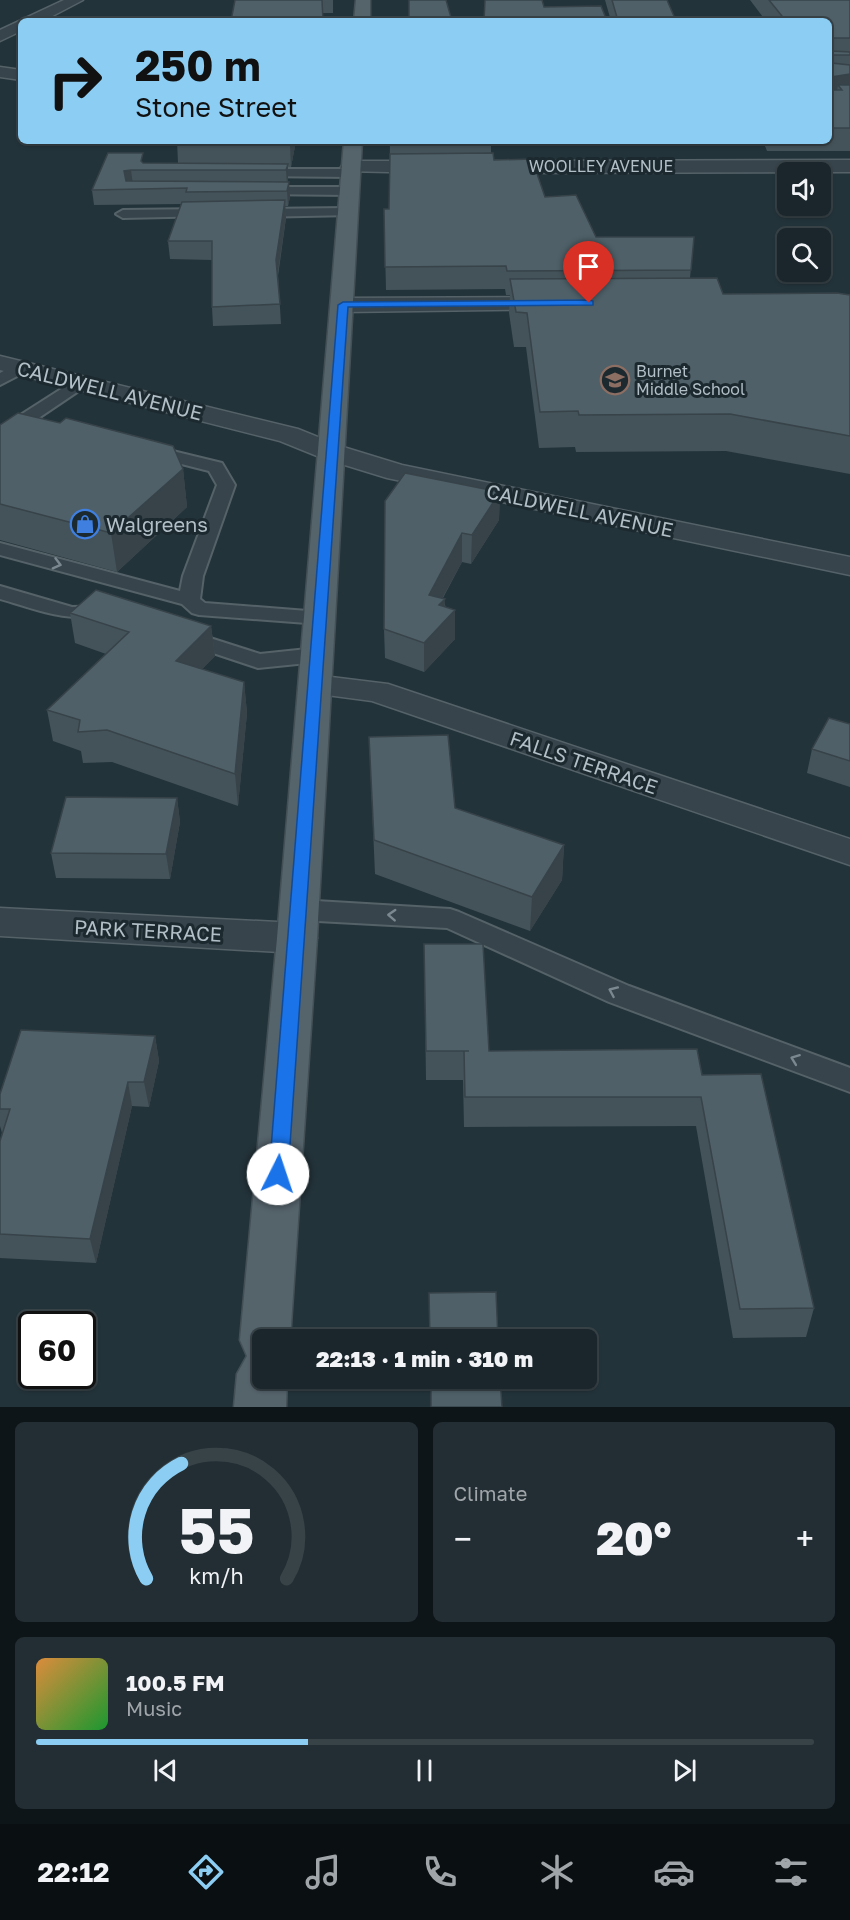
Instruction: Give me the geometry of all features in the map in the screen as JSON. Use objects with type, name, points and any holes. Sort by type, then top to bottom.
[{"type":"main road","points":[[362,18],[363,0]]},
{"type":"main road","points":[[266,1329],[298,924],[353,144]]},
{"type":"main road","points":[[260,1407],[261,1389]]},
{"type":"street","points":[[37,18],[76,0]]},
{"type":"street","points":[[0,24],[18,25]]},
{"type":"street","points":[[0,36],[18,27]]},
{"type":"street","points":[[0,72],[18,75]]},
{"type":"street","name":"WOOLLEY AVENUE","points":[[475,167],[850,166]]},
{"type":"street","points":[[350,186],[451,167]]},
{"type":"street","points":[[343,305],[577,303]]},
{"type":"street","name":"CALDWELL AVENUE","points":[[6,370],[80,382],[289,435],[331,452],[397,472],[850,566]]},
{"type":"street","name":"FALLS TERRACE","points":[[316,670],[850,852]]},
{"type":"street","name":"PARK TERRACE","points":[[0,922],[298,924]]},
{"type":"lane","points":[[242,173],[350,186]]},
{"type":"lane","points":[[250,191],[350,186]]},
{"type":"lane","points":[[123,214],[232,213],[350,186]]},
{"type":"lane","points":[[0,436],[80,382]]},
{"type":"lane","points":[[26,420],[48,425]]},
{"type":"lane","points":[[126,444],[216,467],[226,486],[193,576],[189,600]]},
{"type":"lane","points":[[0,549],[189,600],[199,609],[320,618]]},
{"type":"lane","points":[[0,592],[71,614],[97,609],[118,616]]},
{"type":"lane","points":[[169,631],[258,661],[316,670]]},
{"type":"lane","points":[[298,924],[450,919],[619,994],[850,1080]]},
{"type":"building","points":[[235,0],[322,0],[323,18],[232,18]]},
{"type":"building","points":[[409,0],[446,0],[451,18],[409,18]]},
{"type":"building","points":[[485,0],[542,0],[544,7],[601,6],[606,18],[484,18]]},
{"type":"building","points":[[612,0],[667,0],[675,18],[617,18]]},
{"type":"building","points":[[769,0],[850,0],[850,38],[832,38],[832,18],[784,18]]},
{"type":"building","points":[[832,51],[850,52],[850,55],[832,55]]},
{"type":"building","points":[[832,63],[850,65],[850,74],[832,77]]},
{"type":"building","points":[[838,85],[850,85],[850,128],[832,128],[832,90],[842,90]]},
{"type":"building","points":[[176,144],[290,144],[290,145]]},
{"type":"building","points":[[108,153],[143,153],[141,161],[143,163],[288,164],[286,170],[131,170],[124,171],[126,181],[289,182],[287,191],[186,192],[187,188],[92,190]]},
{"type":"building","points":[[493,153],[494,160],[532,159],[545,197],[576,195],[596,237],[694,237],[691,270],[507,271],[506,266],[385,267],[384,209],[389,209],[390,154]]},
{"type":"building","points":[[285,200],[276,260],[280,304],[212,307],[212,241],[168,241],[182,202]]},
{"type":"building","points":[[717,278],[723,294],[837,293],[850,295],[850,436],[730,414],[579,415],[578,411],[540,412],[527,313],[516,312],[510,279]]},
{"type":"building","points":[[18,413],[60,423],[66,418],[173,446],[183,469],[111,533],[0,504],[0,425]]},
{"type":"building","points":[[405,473],[500,492],[472,535],[462,533],[429,595],[445,599],[439,605],[455,610],[424,643],[384,629],[385,501]]},
{"type":"building","points":[[96,590],[211,626],[176,661],[244,682],[235,774],[107,730],[78,732],[80,720],[47,710],[129,632],[70,613]]},
{"type":"building","points":[[829,718],[850,724],[850,761],[812,749]]},
{"type":"building","points":[[448,735],[455,808],[564,845],[532,897],[374,840],[369,737]]},
{"type":"building","points":[[66,797],[177,798],[166,854],[51,853]]},
{"type":"building","points":[[424,944],[483,944],[489,1051],[697,1049],[702,1075],[761,1074],[814,1308],[740,1309],[701,1097],[465,1097],[464,1051],[426,1051]]},
{"type":"building","points":[[21,1030],[155,1036],[144,1082],[128,1082],[90,1239],[0,1234],[0,1141],[10,1109],[0,1109],[0,1094]]},
{"type":"building","points":[[496,1292],[498,1329],[430,1329],[429,1293]]},
{"type":"building","points":[[431,1389],[501,1389],[502,1407],[431,1407]]},
{"type":"place","name":"Burnet Middle School","points":[[615,380]]},
{"type":"place","name":"Walgreens","points":[[85,524]]},
{"type":"route","points":[[278,1174],[343,305],[589,303]]}]
